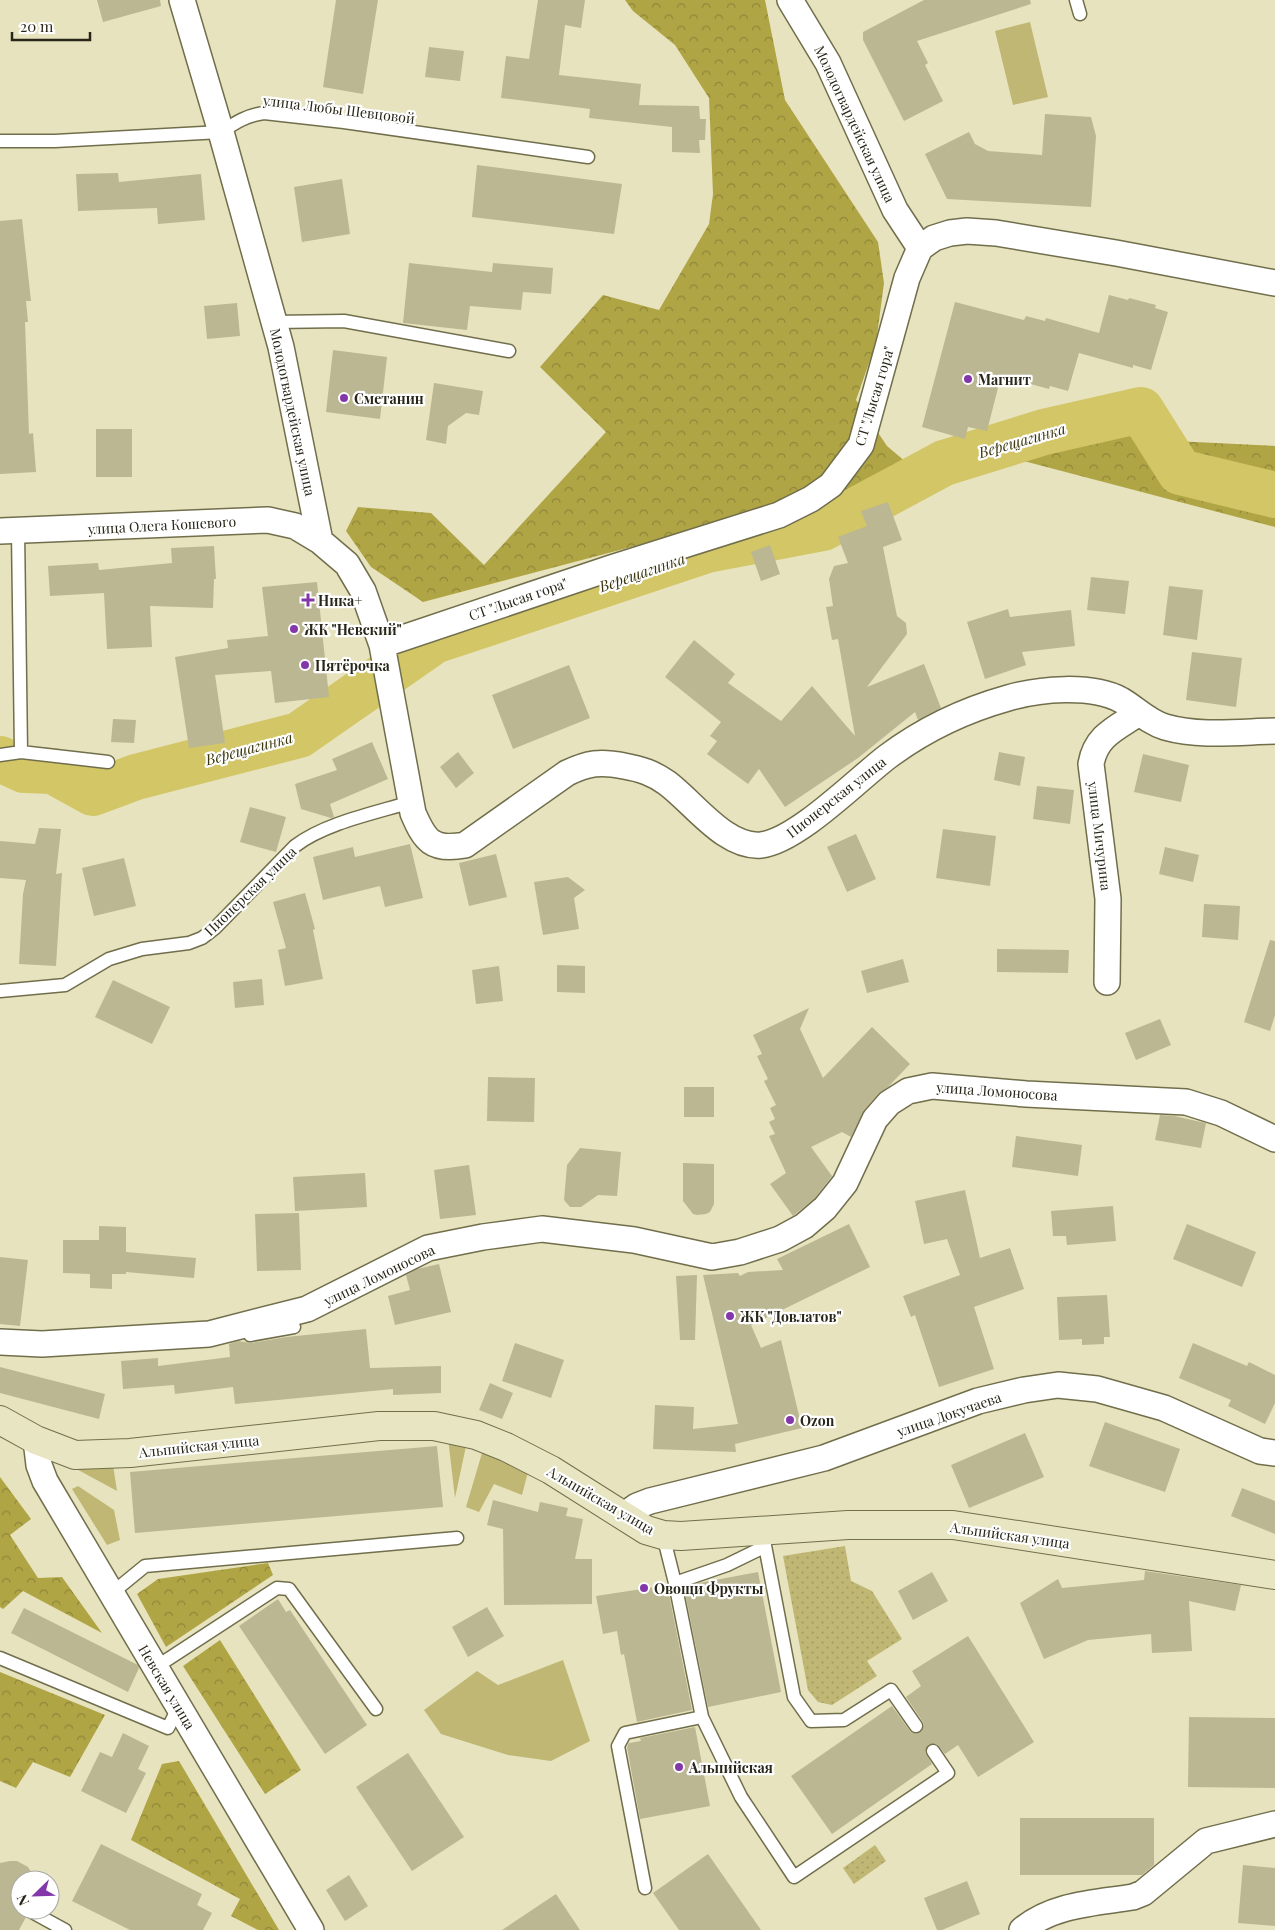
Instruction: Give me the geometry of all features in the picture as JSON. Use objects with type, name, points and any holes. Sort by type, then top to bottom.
[{"type":"street","name":"Молодогвардейская улица","points":[[182,0],[281,347],[320,541]]},
{"type":"street","name":"Молодогвардейская улица","points":[[790,0],[828,64],[895,210],[920,248]]},
{"type":"street","points":[[920,248],[934,238],[950,233],[967,231],[996,233],[1275,283]]},
{"type":"street","name":"СТ \"Лысая гора\"","points":[[382,645],[611,568],[779,515],[811,499],[831,485],[861,445],[907,278],[920,248]]},
{"type":"street","name":"улица Олега Кошевого","points":[[9,531],[268,520],[295,526],[320,541]]},
{"type":"street","points":[[320,541],[347,564],[363,591],[382,645],[412,807]]},
{"type":"street","name":"Пионерская улица","points":[[412,807],[422,833],[432,843],[448,848],[465,844],[566,773],[583,765],[605,762],[643,769],[668,784],[718,829],[749,845],[763,845],[797,830],[888,757],[911,741],[972,710],[1033,691],[1064,690],[1111,695],[1161,726],[1193,733],[1275,731]]},
{"type":"street","name":"улица Мичурина","points":[[1107,982],[1108,899],[1091,764],[1096,744],[1104,736],[1139,713]]},
{"type":"street","name":"улица Ломоносова","points":[[0,1342],[42,1344],[209,1334],[307,1309],[428,1248],[483,1237],[542,1229],[634,1240],[712,1257],[740,1252],[772,1241],[804,1226],[825,1208],[845,1183],[875,1119],[889,1102],[908,1091],[932,1086],[1026,1094],[1186,1102],[1221,1113],[1275,1139]]},
{"type":"street","name":"улица Докучаева","points":[[624,1516],[637,1506],[650,1501],[824,1458],[978,1401],[1024,1390],[1058,1385],[1097,1389],[1164,1408],[1260,1451],[1275,1453]]},
{"type":"street","name":"Альпийская улица","points":[[0,1420],[36,1440],[75,1455],[130,1453],[379,1426],[434,1426],[476,1435],[506,1447],[550,1470],[646,1530],[663,1535],[763,1539],[848,1525],[953,1525],[1275,1575]]},
{"type":"street","name":"Невская улица","points":[[36,1440],[39,1465],[45,1481],[311,1930]]},
{"type":"street","points":[[1022,1930],[1046,1915],[1064,1908],[1133,1897],[1143,1893],[1206,1841],[1275,1824]]},
{"type":"lane","points":[[1076,0],[1080,14]]},
{"type":"lane","name":"улица Любы Шевцовой","points":[[0,141],[56,141],[221,132],[253,114],[264,113],[344,122],[588,157]]},
{"type":"lane","points":[[274,322],[344,321],[509,351]]},
{"type":"lane","points":[[9,531],[21,752]]},
{"type":"lane","points":[[0,755],[21,752],[108,762]]},
{"type":"lane","name":"Пионерская улица","points":[[0,991],[64,985],[109,959],[142,949],[189,943],[202,938],[215,928],[305,839],[325,830],[412,807]]},
{"type":"lane","points":[[172,1336],[201,1345],[294,1327]]},
{"type":"lane","points":[[663,1535],[675,1583],[702,1717],[741,1797],[794,1876],[948,1773],[932,1751]]},
{"type":"lane","points":[[112,1593],[145,1566],[457,1538]]},
{"type":"lane","points":[[675,1583],[726,1565],[763,1539],[794,1697],[811,1721],[844,1720],[891,1690],[916,1726]]},
{"type":"lane","points":[[156,1668],[277,1588],[289,1589],[376,1709]]},
{"type":"lane","points":[[0,1658],[168,1728],[179,1706]]},
{"type":"lane","points":[[645,1888],[618,1746],[626,1734],[702,1717]]},
{"type":"lane","points":[[47,1920],[65,1930]]},
{"type":"shaded area","points":[[1030,22],[1048,97],[1013,105],[995,31]]},
{"type":"shaded area","points":[[433,1430],[466,1446],[455,1498],[448,1438],[441,1434],[113,1465],[117,1491],[58,1459]]},
{"type":"shaded area","points":[[485,1443],[529,1468],[522,1495],[494,1484],[479,1512],[466,1507]]},
{"type":"shaded area","points":[[78,1486],[114,1510],[120,1540],[107,1545],[72,1489]]},
{"type":"shaded area","points":[[845,1546],[851,1581],[872,1591],[902,1639],[867,1661],[877,1676],[832,1705],[818,1702],[808,1690],[783,1556]]},
{"type":"shaded area","points":[[563,1660],[590,1741],[551,1761],[508,1755],[441,1734],[424,1710],[477,1671],[498,1685]]},
{"type":"shaded area","points":[[875,1845],[886,1861],[854,1884],[843,1868]]},
{"type":"green space","points":[[625,0],[765,0],[785,100],[878,242],[884,283],[876,343],[856,400],[887,446],[913,468],[1120,400],[1133,439],[1275,446],[1275,527],[1012,458],[871,494],[768,511],[423,602],[371,567],[346,531],[358,507],[431,513],[484,565],[606,432],[540,367],[603,295],[659,310],[709,224],[713,194],[709,98],[675,45],[633,11]]},
{"type":"green space","points":[[0,1477],[31,1519],[10,1535],[38,1578],[62,1577],[102,1633],[23,1591],[3,1609],[0,1607]]},
{"type":"green space","points":[[268,1563],[273,1575],[166,1647],[137,1594],[158,1579]]},
{"type":"green space","points":[[220,1640],[301,1770],[265,1794],[183,1666]]},
{"type":"green space","points":[[0,1672],[105,1715],[70,1777],[33,1762],[16,1788],[0,1781]]},
{"type":"green space","points":[[179,1761],[279,1930],[258,1930],[231,1916],[240,1899],[131,1840],[162,1764]]},
{"type":"building","points":[[97,0],[160,0],[161,6],[103,22]]},
{"type":"building","points":[[336,0],[378,0],[363,94],[323,87]]},
{"type":"building","points":[[538,0],[585,0],[581,28],[565,25],[559,75],[641,84],[639,105],[699,106],[700,119],[706,119],[705,140],[699,140],[700,153],[672,152],[672,127],[589,118],[590,109],[501,98],[506,56],[529,59]]},
{"type":"building","points":[[924,0],[1030,0],[1031,4],[917,41],[928,63],[925,65],[943,101],[904,121],[863,40],[863,32]]},
{"type":"building","points":[[429,47],[464,51],[460,81],[425,77]]},
{"type":"building","points":[[1045,114],[1091,117],[1096,136],[1091,207],[947,199],[925,154],[969,132],[975,144],[988,151],[1042,155]]},
{"type":"building","points":[[477,165],[622,184],[614,234],[472,217]]},
{"type":"building","points":[[118,173],[119,182],[201,174],[205,220],[158,224],[157,208],[78,211],[76,174]]},
{"type":"building","points":[[342,179],[350,234],[302,242],[294,187]]},
{"type":"building","points":[[22,219],[31,301],[26,301],[28,322],[25,322],[29,434],[33,433],[36,472],[0,474],[0,221]]},
{"type":"building","points":[[409,263],[492,272],[493,263],[553,268],[551,294],[523,292],[521,310],[470,306],[467,330],[403,323]]},
{"type":"building","points":[[1109,295],[1156,305],[1155,308],[1168,312],[1151,370],[1133,365],[1133,368],[1079,353],[1068,391],[1050,386],[1049,389],[1001,376],[987,431],[968,427],[965,439],[922,427],[955,302],[1024,320],[1026,316],[1045,321],[1046,318],[1099,333]]},
{"type":"building","points":[[237,303],[240,336],[207,339],[204,306]]},
{"type":"building","points":[[333,350],[387,357],[380,419],[326,412]]},
{"type":"building","points":[[434,383],[483,391],[479,415],[466,413],[448,426],[446,444],[426,440]]},
{"type":"building","points":[[96,429],[132,429],[132,477],[96,477]]},
{"type":"building","points":[[888,502],[902,540],[883,547],[897,616],[906,623],[907,634],[867,687],[924,664],[941,708],[918,720],[915,712],[858,758],[785,807],[759,769],[748,784],[707,754],[717,741],[710,736],[721,722],[665,677],[694,640],[735,674],[728,683],[781,721],[812,686],[855,736],[838,639],[832,640],[826,607],[833,606],[829,579],[834,566],[848,563],[838,537],[867,526],[861,511]]},
{"type":"building","points":[[770,545],[780,574],[761,581],[751,552]]},
{"type":"building","points":[[214,546],[216,579],[214,579],[213,608],[150,606],[152,647],[107,649],[104,593],[50,596],[48,566],[98,563],[99,570],[172,563],[171,548]]},
{"type":"building","points":[[1091,577],[1129,581],[1125,614],[1087,610]]},
{"type":"building","points":[[317,582],[329,697],[275,703],[271,671],[215,675],[225,743],[189,748],[175,657],[228,648],[227,640],[268,636],[262,587]]},
{"type":"building","points":[[1169,586],[1203,590],[1197,640],[1163,635]]},
{"type":"building","points":[[1008,609],[1010,617],[1071,610],[1075,646],[1022,652],[1026,665],[985,679],[967,622]]},
{"type":"building","points":[[1192,652],[1242,658],[1236,707],[1186,700]]},
{"type":"building","points":[[569,665],[590,718],[513,749],[492,695]]},
{"type":"building","points":[[113,719],[136,720],[134,743],[111,742]]},
{"type":"building","points":[[372,742],[388,779],[330,804],[334,817],[331,818],[301,809],[295,784],[337,770],[332,759]]},
{"type":"building","points":[[458,752],[474,773],[456,788],[440,767]]},
{"type":"building","points":[[999,752],[1025,757],[1020,786],[994,780]]},
{"type":"building","points":[[1143,754],[1189,765],[1181,802],[1134,792]]},
{"type":"building","points":[[1037,786],[1074,790],[1070,824],[1033,819]]},
{"type":"building","points":[[250,807],[286,817],[276,852],[240,842]]},
{"type":"building","points":[[39,828],[61,829],[56,874],[62,873],[56,966],[19,964],[23,894],[26,880],[0,878],[0,841],[35,844]]},
{"type":"building","points":[[943,829],[996,836],[990,886],[936,878]]},
{"type":"building","points":[[856,834],[876,879],[847,892],[827,847]]},
{"type":"building","points":[[410,844],[423,898],[385,907],[380,886],[323,900],[313,857],[353,847],[355,857]]},
{"type":"building","points":[[1165,847],[1199,855],[1193,882],[1159,874]]},
{"type":"building","points":[[496,854],[507,897],[469,906],[459,863]]},
{"type":"building","points":[[124,858],[136,906],[94,916],[82,868]]},
{"type":"building","points":[[568,877],[585,890],[574,898],[579,929],[543,935],[534,882]]},
{"type":"building","points":[[305,893],[315,929],[313,930],[323,979],[285,986],[278,950],[286,948],[273,902]]},
{"type":"building","points":[[1204,904],[1240,906],[1238,940],[1202,937]]},
{"type":"building","points":[[1270,940],[1275,941],[1275,1015],[1270,1031],[1244,1022]]},
{"type":"building","points":[[997,949],[1069,950],[1068,973],[997,972]]},
{"type":"building","points":[[903,959],[909,982],[867,993],[861,971]]},
{"type":"building","points":[[557,965],[585,966],[585,993],[557,992]]},
{"type":"building","points":[[499,966],[503,1001],[476,1004],[472,970]]},
{"type":"building","points":[[262,979],[264,1005],[235,1008],[233,982]]},
{"type":"building","points":[[113,980],[170,1007],[152,1044],[95,1017]]},
{"type":"building","points":[[809,1008],[800,1029],[823,1078],[872,1027],[910,1064],[864,1110],[851,1137],[842,1132],[811,1147],[832,1176],[815,1198],[793,1216],[770,1184],[786,1173],[769,1136],[775,1134],[769,1122],[775,1119],[770,1108],[776,1105],[764,1081],[768,1079],[757,1056],[762,1054],[753,1035]]},
{"type":"building","points":[[1160,1019],[1171,1045],[1136,1060],[1125,1033]]},
{"type":"building","points":[[488,1077],[535,1078],[534,1122],[487,1121]]},
{"type":"building","points":[[684,1087],[714,1087],[714,1117],[684,1117]]},
{"type":"building","points":[[1160,1115],[1206,1123],[1201,1148],[1155,1140]]},
{"type":"building","points":[[1016,1136],[1082,1145],[1078,1176],[1012,1167]]},
{"type":"building","points":[[580,1148],[621,1152],[617,1196],[598,1195],[581,1207],[570,1207],[564,1200],[567,1165]]},
{"type":"building","points":[[683,1163],[714,1164],[714,1204],[710,1212],[706,1214],[693,1214],[683,1201]]},
{"type":"building","points":[[469,1165],[476,1215],[440,1219],[434,1170]]},
{"type":"building","points":[[365,1173],[367,1207],[295,1211],[293,1177]]},
{"type":"building","points":[[965,1190],[980,1258],[1010,1248],[1024,1289],[974,1307],[994,1369],[939,1387],[915,1315],[911,1317],[903,1296],[960,1275],[947,1239],[924,1244],[915,1201]]},
{"type":"building","points":[[1113,1206],[1116,1241],[1067,1245],[1066,1236],[1053,1236],[1051,1211]]},
{"type":"building","points":[[299,1213],[301,1270],[257,1271],[255,1214]]},
{"type":"building","points":[[849,1224],[870,1267],[751,1325],[761,1348],[781,1340],[802,1428],[735,1444],[736,1452],[653,1449],[655,1405],[694,1407],[693,1429],[738,1424],[703,1275],[738,1273],[740,1276],[748,1272],[783,1270],[777,1259]]},
{"type":"building","points":[[1187,1224],[1256,1252],[1242,1287],[1173,1259]]},
{"type":"building","points":[[99,1226],[126,1227],[126,1252],[196,1258],[194,1278],[126,1272],[126,1274],[112,1274],[112,1289],[90,1288],[90,1274],[63,1273],[63,1240],[99,1240]]},
{"type":"building","points":[[0,1257],[28,1260],[20,1326],[0,1324]]},
{"type":"building","points":[[439,1264],[451,1312],[395,1325],[388,1296],[410,1290],[406,1275],[417,1269]]},
{"type":"building","points":[[697,1275],[695,1340],[680,1340],[676,1276]]},
{"type":"building","points":[[1107,1295],[1110,1337],[1104,1337],[1104,1344],[1082,1345],[1082,1339],[1059,1340],[1057,1297]]},
{"type":"building","points":[[366,1329],[370,1368],[441,1366],[441,1393],[393,1395],[393,1389],[235,1404],[233,1387],[175,1394],[174,1385],[123,1389],[121,1361],[158,1358],[158,1366],[230,1357],[229,1344],[238,1341],[251,1343],[286,1337]]},
{"type":"building","points":[[515,1343],[564,1360],[551,1398],[502,1381]]},
{"type":"building","points":[[1193,1343],[1247,1366],[1249,1362],[1275,1375],[1275,1403],[1265,1424],[1228,1406],[1231,1400],[1179,1378]]},
{"type":"building","points":[[0,1367],[105,1394],[99,1419],[0,1393]]},
{"type":"building","points":[[490,1383],[513,1393],[502,1419],[479,1410]]},
{"type":"building","points":[[1105,1422],[1180,1449],[1165,1492],[1089,1466]]},
{"type":"building","points":[[1025,1433],[1044,1477],[969,1508],[951,1465]]},
{"type":"building","points":[[437,1446],[443,1507],[135,1533],[130,1472]]},
{"type":"building","points":[[1242,1488],[1275,1501],[1275,1534],[1231,1516]]},
{"type":"building","points":[[493,1500],[538,1512],[540,1502],[568,1508],[566,1516],[583,1519],[575,1559],[592,1559],[592,1604],[504,1605],[503,1529],[487,1525]]},
{"type":"building","points":[[1145,1571],[1241,1585],[1235,1611],[1189,1601],[1192,1651],[1152,1653],[1151,1634],[1088,1640],[1044,1659],[1020,1603],[1058,1579],[1062,1588],[1144,1580]]},
{"type":"building","points":[[758,1572],[781,1692],[708,1707],[684,1588],[699,1583]]},
{"type":"building","points":[[932,1572],[948,1601],[913,1620],[898,1591]]},
{"type":"building","points":[[655,1587],[656,1592],[668,1589],[692,1710],[637,1722],[624,1654],[621,1655],[617,1631],[603,1634],[596,1596]]},
{"type":"building","points":[[278,1599],[286,1612],[290,1610],[367,1725],[325,1754],[239,1626]]},
{"type":"building","points":[[487,1607],[504,1636],[468,1657],[452,1627]]},
{"type":"building","points":[[24,1608],[138,1665],[139,1668],[128,1692],[11,1633]]},
{"type":"building","points":[[968,1636],[1034,1742],[978,1777],[958,1745],[945,1754],[937,1744],[929,1744],[925,1752],[932,1764],[832,1834],[791,1776],[892,1706],[910,1731],[916,1734],[921,1732],[924,1726],[923,1722],[906,1697],[921,1686],[912,1671]]},
{"type":"building","points":[[1189,1717],[1275,1718],[1275,1788],[1188,1787]]},
{"type":"building","points":[[695,1727],[710,1806],[640,1819],[627,1747],[629,1743],[641,1741],[640,1738]]},
{"type":"building","points":[[123,1733],[149,1746],[138,1769],[146,1773],[126,1813],[81,1791],[100,1752],[112,1757]]},
{"type":"building","points":[[408,1753],[464,1837],[412,1871],[356,1787]]},
{"type":"building","points":[[1020,1818],[1154,1818],[1154,1865],[1142,1875],[1020,1875]]},
{"type":"building","points":[[101,1844],[202,1894],[197,1905],[212,1913],[203,1930],[130,1930],[72,1901]]},
{"type":"building","points":[[708,1854],[761,1930],[679,1930],[653,1893]]},
{"type":"building","points":[[17,1861],[30,1870],[10,1870],[10,1920],[24,1920],[19,1930],[0,1930],[0,1863]]},
{"type":"building","points":[[1243,1865],[1275,1868],[1275,1926],[1238,1923]]},
{"type":"building","points":[[349,1875],[368,1906],[345,1921],[326,1890]]},
{"type":"building","points":[[967,1881],[980,1914],[942,1930],[937,1930],[924,1898]]},
{"type":"building","points":[[556,1894],[580,1930],[502,1930]]},
{"type":"waterway","name":"Верещагинка","points":[[0,759],[24,770],[53,771],[93,793],[136,777],[299,735],[434,641],[707,550],[823,528],[944,463],[1044,432],[1141,410],[1180,472],[1275,495]]},
{"type":"place","name":"Магнит","points":[[968,379]]},
{"type":"place","name":"Сметанин","points":[[344,398]]},
{"type":"place","name":"Ника+","points":[[308,600]]},
{"type":"place","name":"ЖК \"Невский\"","points":[[294,629]]},
{"type":"place","name":"Пятёрочка","points":[[305,665]]},
{"type":"place","name":"ЖК \"Довлатов\"","points":[[730,1316]]},
{"type":"place","name":"Ozon","points":[[790,1420]]},
{"type":"place","name":"Овощи Фрукты","points":[[644,1588]]},
{"type":"place","name":"Альпийская","points":[[679,1767]]}]
